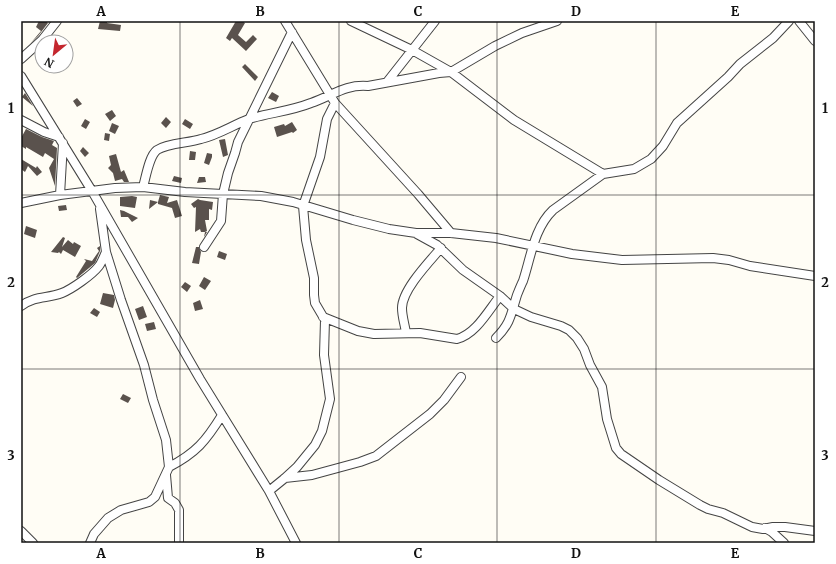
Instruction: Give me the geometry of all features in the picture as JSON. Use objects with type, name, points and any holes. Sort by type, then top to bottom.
[{"type":"street","points":[[21,60],[42,40],[57,21]]},
{"type":"street","points":[[285,21],[335,103],[418,194],[451,233]]},
{"type":"street","points":[[351,21],[412,50],[451,72],[514,120],[603,174]]},
{"type":"street","points":[[387,82],[435,21]]},
{"type":"street","points":[[143,187],[147,170],[156,151],[164,147],[201,139],[222,132],[248,120],[312,103],[345,88],[358,85],[368,86],[451,72],[495,46],[522,33],[557,21]]},
{"type":"street","points":[[496,338],[504,329],[512,315],[533,247],[546,217],[553,210],[603,174],[634,169],[651,159],[663,146],[678,123],[740,64],[773,38],[789,21]]},
{"type":"street","points":[[799,21],[815,41]]},
{"type":"street","points":[[204,247],[221,221],[223,194],[228,172],[238,142],[292,32]]},
{"type":"street","points":[[21,76],[92,191],[222,415],[268,491],[296,543]]},
{"type":"street","points":[[268,491],[297,467],[315,445],[322,431],[330,399],[324,355],[325,320],[315,303],[314,278],[306,240],[303,206],[320,157],[327,119],[335,103]]},
{"type":"street","points":[[21,120],[61,140]]},
{"type":"street","points":[[60,195],[61,140]]},
{"type":"street","points":[[21,203],[60,195],[115,188],[143,187],[185,192],[261,196],[293,202],[389,229],[416,233],[451,233],[496,238],[572,254],[622,260],[713,258],[729,260],[774,271],[815,276]]},
{"type":"street","points":[[100,205],[106,252],[144,365],[153,400],[166,440],[168,498],[175,503],[179,510],[179,543]]},
{"type":"street","points":[[416,233],[440,248],[463,270],[500,296],[514,309],[531,317],[570,330],[584,349],[590,365],[602,387],[609,426],[616,448],[621,454],[659,480],[700,505],[724,513],[752,527],[763,529],[785,527],[815,531]]},
{"type":"street","points":[[406,333],[402,307],[407,293],[418,274],[440,248]]},
{"type":"street","points":[[21,306],[28,301],[39,297],[61,293],[70,288],[99,266],[106,252]]},
{"type":"street","points":[[323,317],[358,332],[374,334],[420,333],[457,339],[462,338],[474,329],[500,296]]},
{"type":"street","points":[[500,296],[517,297]]},
{"type":"street","points":[[285,478],[312,475],[376,456],[430,414],[444,400],[461,377]]},
{"type":"street","points":[[90,543],[94,534],[108,518],[121,510],[149,502],[155,497],[167,471],[196,449],[211,433],[222,415]]},
{"type":"street","points":[[765,528],[784,543]]},
{"type":"street","points":[[21,531],[32,543]]},
{"type":"building","points":[[39,21],[45,21],[48,23],[40,34],[41,31],[36,27]]},
{"type":"building","points":[[100,21],[107,21],[107,23],[121,25],[120,31],[98,29]]},
{"type":"building","points":[[236,21],[242,21],[245,23],[238,35],[246,42],[253,35],[257,39],[246,51],[232,38],[230,41],[226,38]]},
{"type":"building","points":[[245,64],[258,77],[255,81],[242,67]]},
{"type":"building","points":[[272,92],[279,96],[276,102],[268,98]]},
{"type":"building","points":[[25,93],[33,106],[22,97]]},
{"type":"building","points":[[77,98],[82,104],[77,107],[73,101]]},
{"type":"building","points":[[112,110],[116,116],[110,121],[105,114]]},
{"type":"building","points":[[166,117],[171,122],[166,128],[161,123]]},
{"type":"building","points":[[85,119],[90,122],[86,129],[81,126]]},
{"type":"building","points":[[185,119],[193,124],[190,129],[182,124]]},
{"type":"building","points":[[292,122],[297,130],[293,133],[292,132],[277,137],[274,127],[284,124],[285,126]]},
{"type":"building","points":[[112,123],[119,126],[115,134],[109,131]]},
{"type":"building","points":[[26,129],[54,141],[52,145],[57,148],[55,186],[49,168],[54,159],[45,153],[43,157],[26,147],[26,149],[21,146],[21,138]]},
{"type":"building","points":[[105,133],[110,134],[109,141],[104,140]]},
{"type":"building","points":[[225,139],[228,155],[223,157],[219,140]]},
{"type":"building","points":[[83,147],[89,153],[85,157],[80,151]]},
{"type":"building","points":[[190,151],[196,152],[195,160],[189,160]]},
{"type":"building","points":[[207,153],[212,154],[209,165],[204,163]]},
{"type":"building","points":[[116,154],[121,172],[124,170],[129,182],[124,182],[122,179],[115,181],[113,173],[108,168],[111,165],[109,156]]},
{"type":"building","points":[[21,159],[36,168],[37,166],[42,172],[37,176],[28,166],[25,172],[21,169]]},
{"type":"building","points":[[174,176],[182,178],[181,183],[172,181]]},
{"type":"building","points":[[199,177],[205,177],[206,182],[197,183]]},
{"type":"building","points":[[160,195],[169,197],[167,203],[177,200],[182,216],[175,218],[172,208],[158,204]]},
{"type":"building","points":[[120,197],[137,197],[135,208],[120,206]]},
{"type":"building","points":[[198,199],[213,202],[212,210],[209,209],[209,220],[205,220],[207,231],[205,232],[201,232],[200,229],[195,232],[196,207],[194,208],[191,204]]},
{"type":"building","points":[[150,200],[158,202],[149,209]]},
{"type":"building","points":[[66,205],[67,210],[59,211],[58,206]]},
{"type":"building","points":[[120,210],[138,218],[132,222],[128,217],[121,217]]},
{"type":"building","points":[[26,226],[37,230],[35,238],[24,234]]},
{"type":"building","points":[[63,237],[65,238],[62,247],[68,240],[73,244],[74,242],[81,246],[75,257],[63,250],[61,254],[59,252],[51,252]]},
{"type":"building","points":[[100,246],[100,251],[95,263],[77,278],[76,277],[86,261],[84,259],[92,261],[99,251],[97,248]]},
{"type":"building","points":[[196,247],[199,247],[201,252],[199,264],[192,263]]},
{"type":"building","points":[[219,251],[227,254],[225,260],[217,257]]},
{"type":"building","points":[[204,277],[211,281],[205,290],[199,286]]},
{"type":"building","points":[[185,282],[191,286],[187,292],[181,287]]},
{"type":"building","points":[[103,293],[114,295],[115,300],[113,308],[100,304]]},
{"type":"building","points":[[200,300],[203,309],[195,311],[193,303]]},
{"type":"building","points":[[143,306],[147,317],[139,320],[135,309]]},
{"type":"building","points":[[94,308],[100,312],[97,317],[90,313]]},
{"type":"building","points":[[154,322],[156,329],[147,331],[145,324]]},
{"type":"building","points":[[123,394],[131,398],[128,403],[120,399]]}]
